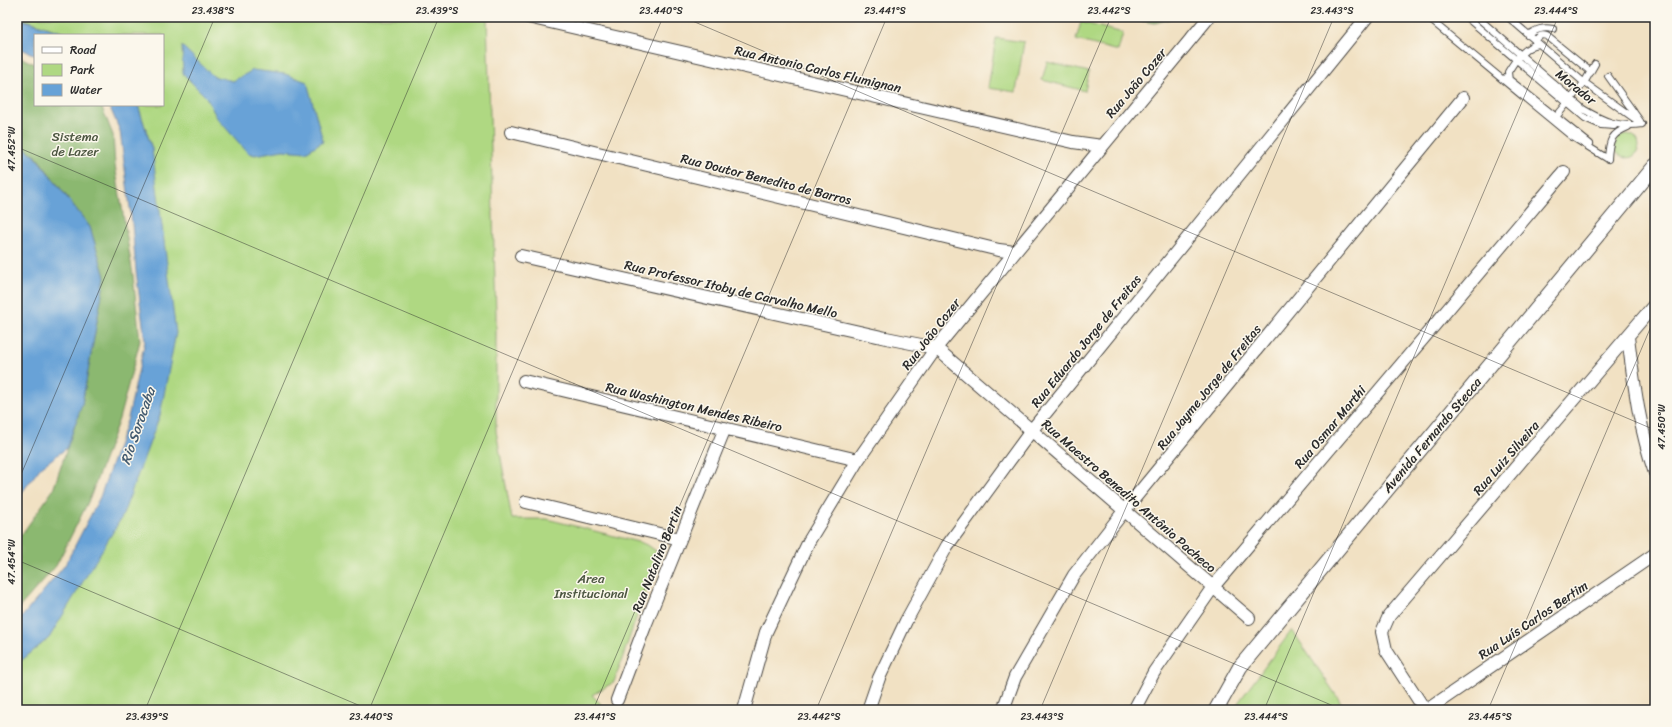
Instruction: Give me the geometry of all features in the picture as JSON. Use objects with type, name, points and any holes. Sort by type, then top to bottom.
[{"type":"street","name":"Rua Antonio Carlos Flumignan","points":[[528,17],[1073,142],[1102,146]]},
{"type":"street","name":"Rua João Cozer","points":[[744,710],[766,632],[809,541],[858,460],[936,348],[1209,17]]},
{"type":"street","name":"Rua Eduardo Jorge de Freitas","points":[[868,710],[880,678],[906,621],[946,546],[1031,431],[1367,17]]},
{"type":"street","name":"Rua Jayme Jorge de Freitas","points":[[1003,710],[1014,677],[1074,575],[1124,511],[1463,98]]},
{"type":"street","name":"Rua Doutor Benedito de Barros","points":[[511,132],[998,250],[1015,252]]},
{"type":"street","name":"Avenida Fernando Stecca","points":[[1216,710],[1240,667],[1655,166]]},
{"type":"street","name":"Rua Osmar Marthi","points":[[1134,710],[1154,672],[1213,587],[1564,172]]},
{"type":"street","name":"Rua Professor Itoby de Carvalho Mello","points":[[521,256],[936,348]]},
{"type":"street","name":"Rua Luiz Silveira","points":[[1426,710],[1386,650],[1382,632],[1389,616],[1655,304]]},
{"type":"street","points":[[1628,337],[1635,395],[1648,452],[1655,473]]},
{"type":"street","name":"Rua Maestro Benedito Antônio Pacheco","points":[[936,348],[1249,618]]},
{"type":"street","name":"Rua Washington Mendes Ribeiro","points":[[524,381],[858,460]]},
{"type":"street","name":"Rua Natalino Bertin","points":[[617,700],[725,428]]},
{"type":"street","points":[[526,502],[680,539]]},
{"type":"street","name":"Rua Luís Carlos Bertim","points":[[1426,710],[1655,554]]},
{"type":"lane","points":[[1427,17],[1488,65],[1508,78],[1608,159]]},
{"type":"lane","points":[[1433,17],[1510,86],[1571,136],[1608,159]]},
{"type":"lane","points":[[1466,17],[1585,118],[1600,125],[1628,127]]},
{"type":"lane","name":"Morador","points":[[1477,17],[1571,99],[1601,120],[1628,127],[1642,124]]},
{"type":"lane","points":[[1508,17],[1584,83],[1642,124]]},
{"type":"lane","points":[[1528,35],[1538,29],[1546,27],[1553,29]]},
{"type":"lane","points":[[1537,42],[1538,36],[1547,36],[1591,72]]},
{"type":"lane","points":[[1510,86],[1508,72],[1521,55],[1531,45],[1537,42]]},
{"type":"lane","points":[[1556,117],[1584,83],[1595,64]]},
{"type":"lane","points":[[1608,76],[1642,124]]},
{"type":"lane","points":[[1608,159],[1608,147],[1614,135],[1628,127]]},
{"type":"green space","name":"Área Institucional","points":[[17,17],[487,17],[496,314],[496,431],[512,519],[547,519],[642,543],[656,551],[656,561],[614,682],[592,695],[607,710],[17,710],[17,664],[49,638],[160,415],[152,149],[138,106],[164,106],[164,34],[67,34]]},
{"type":"green space","points":[[1120,17],[1176,17],[1155,23]]},
{"type":"green space","points":[[1081,22],[1123,33],[1118,51],[1076,40]]},
{"type":"green space","points":[[996,38],[1024,42],[1016,92],[988,88]]},
{"type":"green space","name":"Sistema de Lazer","points":[[17,56],[34,64],[34,106],[101,106],[113,135],[115,165],[133,275],[140,341],[119,419],[90,498],[56,566],[17,610],[17,541],[53,490],[82,404],[105,277],[90,227],[36,156],[17,142]]},
{"type":"green space","points":[[1047,62],[1089,72],[1085,91],[1042,80]]},
{"type":"green space","points":[[1622,134],[1632,134],[1639,141],[1639,151],[1632,158],[1622,158],[1615,151],[1615,141]]},
{"type":"green space","points":[[1292,630],[1346,710],[1235,710],[1238,703]]},
{"type":"water","points":[[17,18],[67,34],[34,34],[34,55],[17,47]]},
{"type":"water","points":[[182,46],[213,76],[233,81],[253,70],[285,74],[307,82],[323,141],[306,152],[283,150],[255,155],[248,153],[217,118],[206,97],[183,74]]},
{"type":"water","name":"Rio Sorocaba","points":[[109,106],[138,106],[152,149],[176,333],[160,415],[122,517],[49,638],[17,664],[17,623],[65,565],[100,497],[128,418],[145,341],[120,131]]},
{"type":"water","points":[[17,142],[35,156],[90,227],[105,277],[82,404],[67,448],[41,467],[17,499]]}]
